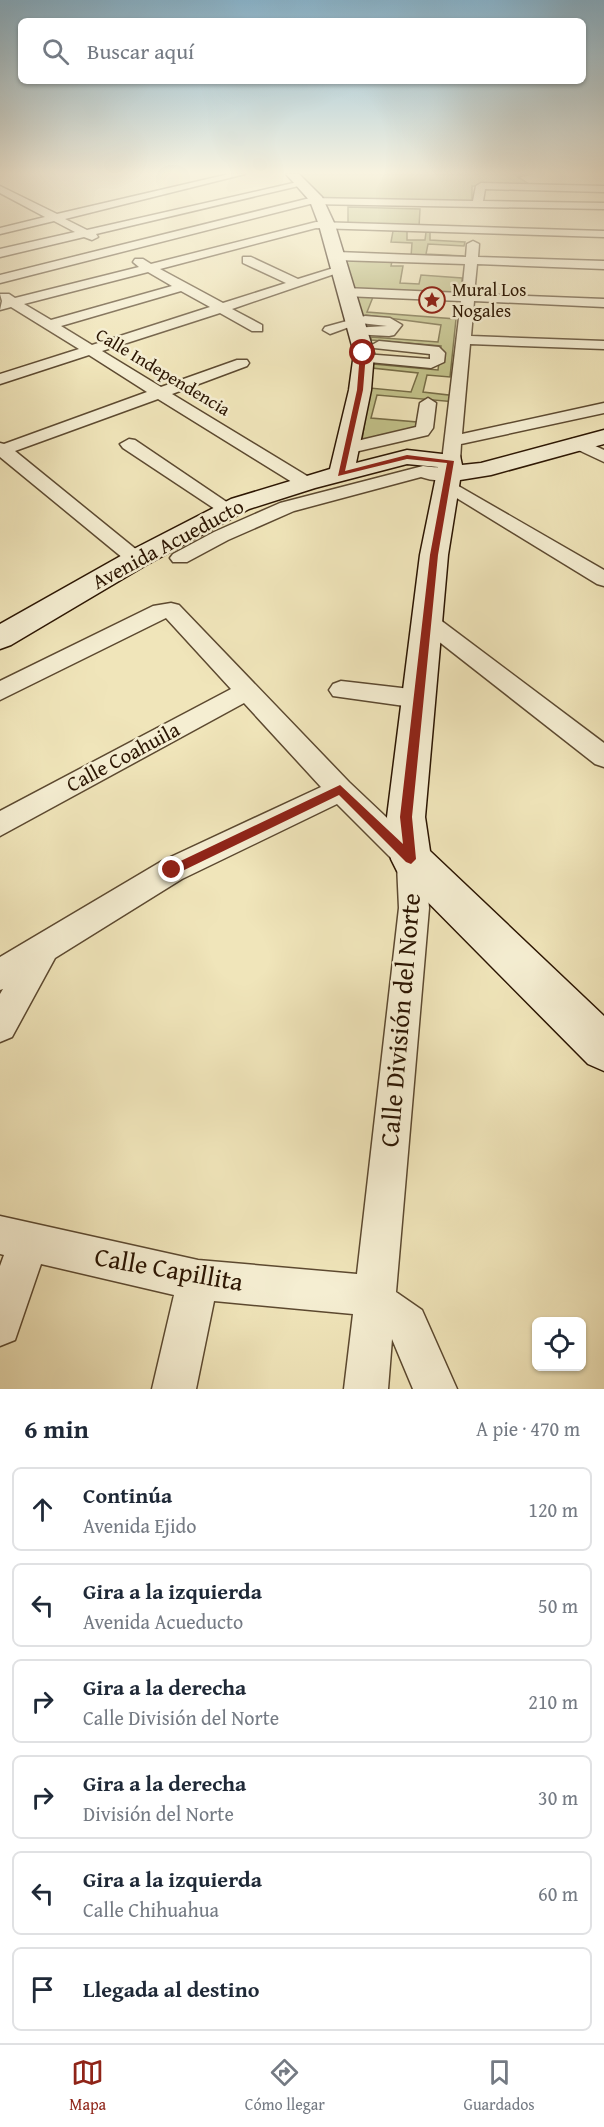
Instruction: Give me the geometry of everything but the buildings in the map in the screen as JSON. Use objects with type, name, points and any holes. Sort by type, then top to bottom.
[{"type":"main road","points":[[331,239],[345,292],[359,324],[364,358],[360,390],[340,474]]},
{"type":"main road","name":"Avenida Acueducto","points":[[1,635],[228,509],[306,483],[407,457],[483,470],[604,437]]},
{"type":"main road","name":"Calle División del Norte","points":[[411,859],[406,817],[434,555],[450,465]]},
{"type":"main road","points":[[411,859],[604,1048]]},
{"type":"street","points":[[0,253],[60,239]]},
{"type":"street","points":[[96,239],[257,328]]},
{"type":"street","points":[[0,279],[158,239]]},
{"type":"street","points":[[4,301],[258,239]]},
{"type":"street","points":[[473,239],[465,340],[450,465],[604,579]]},
{"type":"street","points":[[246,260],[296,283]]},
{"type":"street","points":[[0,379],[296,283],[338,263],[472,260],[604,265]]},
{"type":"street","points":[[50,325],[181,287]]},
{"type":"street","points":[[345,292],[604,303]]},
{"type":"street","name":"Calle Independencia","points":[[4,301],[50,325],[87,350],[163,393],[306,483]]},
{"type":"street","points":[[330,330],[359,324]]},
{"type":"street","points":[[465,340],[604,345]]},
{"type":"street","points":[[364,358],[433,364],[437,362],[438,353],[434,350],[379,345]]},
{"type":"street","points":[[1,450],[242,363]]},
{"type":"street","points":[[346,449],[422,431],[425,428],[428,403]]},
{"type":"street","name":"Avenida Acueducto","points":[[180,558],[229,532],[287,507],[423,471],[432,475],[450,465],[479,437],[604,408]]},
{"type":"street","points":[[578,443],[604,457]]},
{"type":"street","points":[[129,444],[228,509]]},
{"type":"street","points":[[1,450],[136,559]]},
{"type":"street","points":[[0,691],[168,609],[174,612],[340,790],[411,859]]},
{"type":"street","points":[[427,621],[602,753]]},
{"type":"street","points":[[341,690],[419,699]]},
{"type":"street","name":"Calle Coahuila","points":[[0,824],[247,691]]},
{"type":"street","points":[[0,975],[190,861],[340,790]]},
{"type":"street","name":"Calle División del Norte","points":[[366,1389],[414,908],[411,859]]},
{"type":"street","points":[[0,1025],[46,946]]},
{"type":"street","points":[[0,1325],[14,1238]]},
{"type":"street","name":"Calle Capillita","points":[[14,1238],[198,1280],[342,1292],[373,1301],[407,1325],[435,1389]]},
{"type":"street","points":[[174,1389],[198,1280]]},
{"type":"green space","points":[[392,239],[430,239],[465,242],[464,246],[428,244],[426,254],[463,256],[463,259],[411,257],[412,243],[391,242]]},
{"type":"green space","points":[[344,258],[423,262],[392,261],[391,266],[403,266],[400,283],[419,284],[421,275],[462,278],[463,297],[351,290]]},
{"type":"green space","points":[[355,296],[373,297],[367,312],[456,319],[450,377],[427,375],[423,392],[457,396],[456,402],[377,395],[371,418],[417,422],[415,428],[362,440],[370,388],[411,392],[418,373],[372,368],[373,364],[438,370],[441,346],[371,340],[371,337],[438,342],[441,325],[366,315],[365,324],[387,327],[364,325]]},
{"type":"place","name":"Mural Los Nogales","points":[[432,300]]},
{"type":"route","points":[[172,870],[340,790],[411,859],[406,817],[434,555],[451,461],[412,456],[340,474],[360,390],[363,353]]}]
